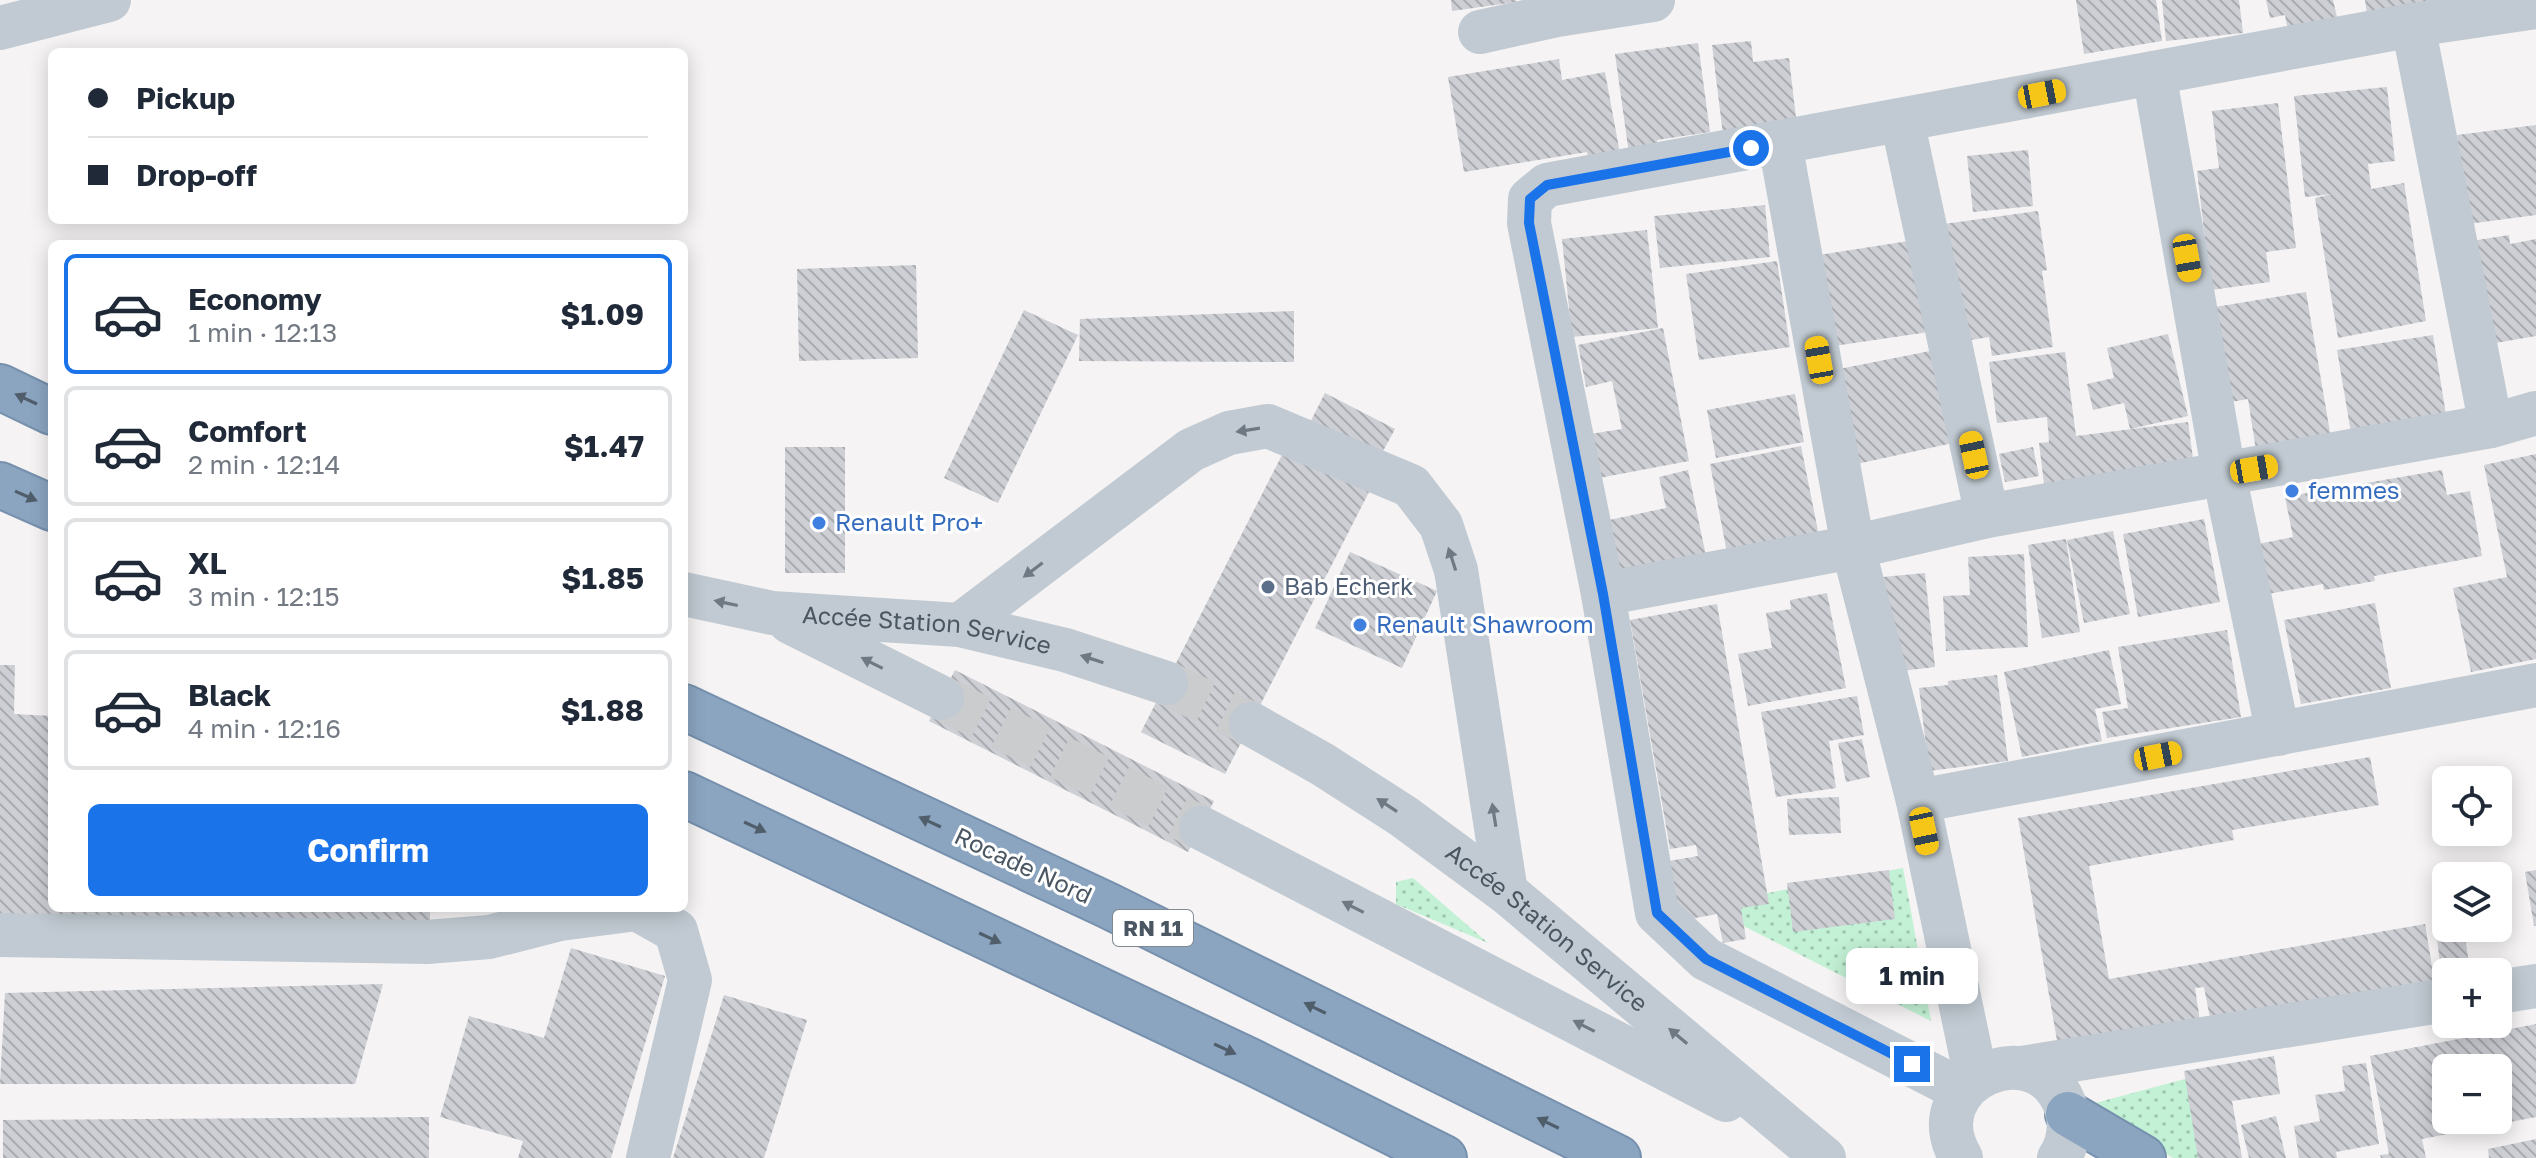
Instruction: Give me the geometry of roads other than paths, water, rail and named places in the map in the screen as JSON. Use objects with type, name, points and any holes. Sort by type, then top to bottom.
[{"type":"highway","points":[[0,387],[48,410]]},
{"type":"highway","points":[[0,485],[48,506]]},
{"type":"highway","name":"Rocade Nord","points":[[688,709],[1107,905],[1618,1158]]},
{"type":"highway","points":[[688,796],[1252,1062],[1444,1158]]},
{"type":"highway","points":[[2068,1114],[2143,1158]]},
{"type":"street","points":[[0,28],[109,0]]},
{"type":"street","points":[[1480,32],[1555,8],[1653,0]]},
{"type":"street","points":[[1970,1085],[1706,959],[1657,913],[1603,594],[1529,223],[1530,199],[1547,185],[2413,25],[2536,7]]},
{"type":"street","points":[[2413,25],[2491,426]]},
{"type":"street","points":[[2154,73],[2224,474],[2278,734]]},
{"type":"street","points":[[1902,120],[1987,516]]},
{"type":"street","points":[[1780,143],[1853,547],[1918,801],[1970,1085]]},
{"type":"street","points":[[1603,594],[1853,547],[1987,516],[2491,426],[2536,413]]},
{"type":"street","points":[[960,625],[1191,450],[1229,433],[1268,426],[1411,486],[1441,525],[1456,570],[1506,892]]},
{"type":"street","name":"Accée Station Service","points":[[688,595],[772,613],[960,625],[1065,650],[1166,683]]},
{"type":"street","points":[[772,613],[942,698]]},
{"type":"street","points":[[1918,801],[2536,685]]},
{"type":"street","name":"Accée Station Service","points":[[1251,724],[1322,764],[1403,816],[1506,892],[1813,1149]]},
{"type":"street","points":[[1201,828],[1813,1149]]},
{"type":"street","points":[[0,935],[427,942],[489,937],[560,919],[614,912]]},
{"type":"street","points":[[642,912],[676,931],[690,980],[648,1158]]},
{"type":"street","points":[[2512,990],[2536,986]]},
{"type":"street","points":[[1961,1158],[1954,1147],[1951,1127],[1954,1107],[1970,1085],[1989,1071],[2432,1002]]},
{"type":"street","points":[[2022,1068],[2051,1084],[2062,1097],[2068,1114],[2069,1134],[2059,1158]]},
{"type":"tunnel","points":[[1166,683],[1251,724]]},
{"type":"tunnel","points":[[942,698],[1201,828]]},
{"type":"place","name":"femmes","points":[[2292,491]]},
{"type":"place","name":"Renault Pro+","points":[[819,523]]},
{"type":"place","name":"Bab Echerk","points":[[1268,587]]},
{"type":"place","name":"Renault Shawroom","points":[[1360,625]]}]
